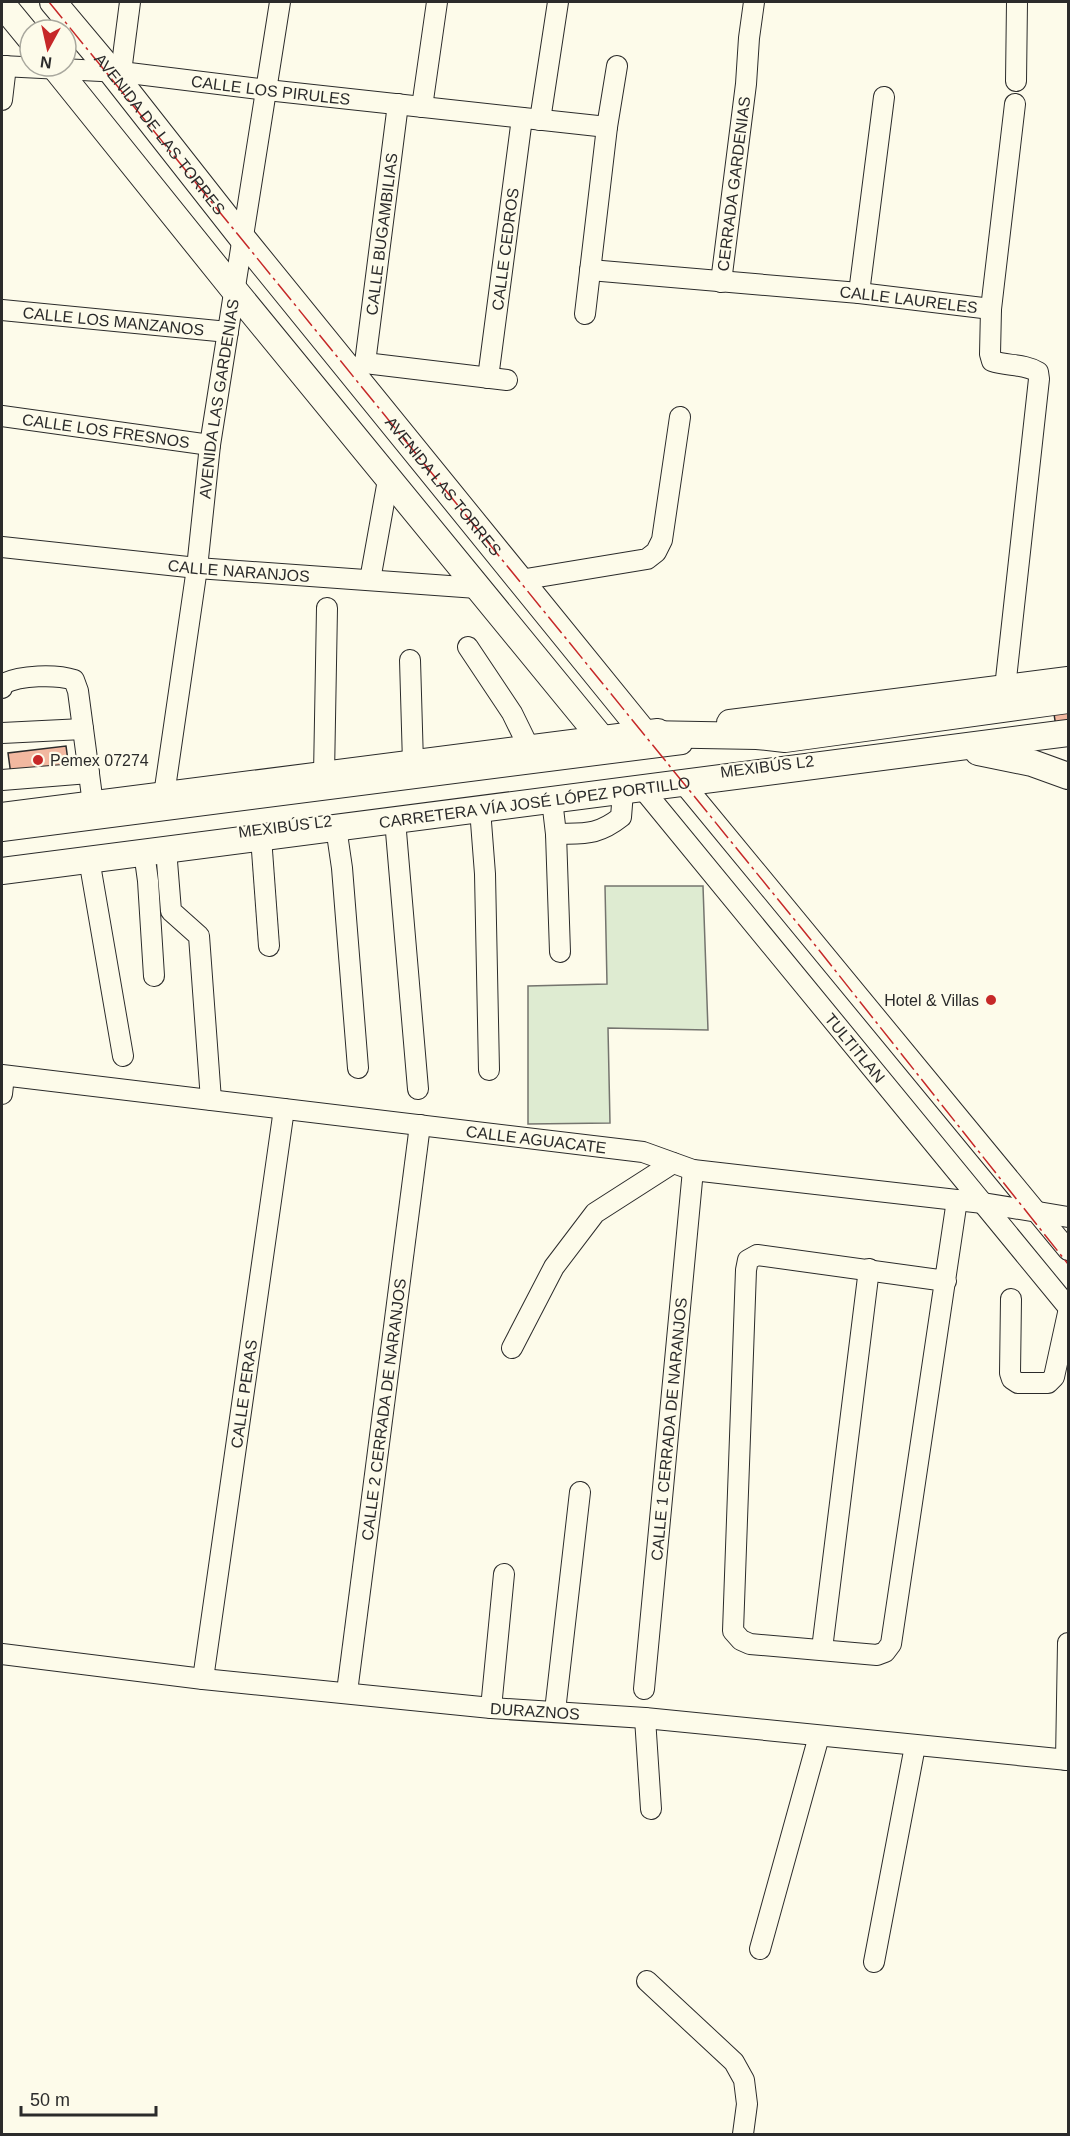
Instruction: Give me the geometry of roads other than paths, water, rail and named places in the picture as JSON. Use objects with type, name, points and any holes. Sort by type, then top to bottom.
[{"type":"main road","name":"AVENIDA DE LAS TORRES","points":[[53,2],[116,72],[243,239]]},
{"type":"main road","points":[[2,4],[18,23]]},
{"type":"main road","points":[[64,78],[388,480],[602,739]]},
{"type":"main road","name":"AVENIDA LAS TORRES","points":[[243,239],[358,367],[520,580],[645,734]]},
{"type":"main road","points":[[2,816],[413,763],[533,755],[602,739],[1068,680]]},
{"type":"main road","points":[[645,734],[757,736],[785,739],[1068,698]]},
{"type":"main road","name":"CARRETERA VÍA JOSÉ LÓPEZ PORTILLO","points":[[2,871],[1068,733]]},
{"type":"main road","points":[[954,748],[1032,763],[1068,777]]},
{"type":"street","points":[[116,72],[130,2]]},
{"type":"street","name":"AVENIDA LAS GARDENIAS","points":[[164,795],[197,568],[210,445],[280,2]]},
{"type":"street","points":[[422,107],[437,2]]},
{"type":"street","name":"CALLE CEDROS","points":[[358,367],[497,379],[531,119],[558,2]]},
{"type":"street","name":"CERRADA GARDENIAS","points":[[721,282],[754,2]]},
{"type":"street","points":[[1016,81],[1017,2]]},
{"type":"street","points":[[2,100],[4,66]]},
{"type":"street","points":[[585,314],[617,66]]},
{"type":"street","name":"CALLE LOS PIRULES","points":[[78,69],[608,127]]},
{"type":"street","points":[[859,293],[884,97]]},
{"type":"street","name":"CALLE BUGAMBILIAS","points":[[358,367],[398,104]]},
{"type":"street","points":[[991,309],[1015,104]]},
{"type":"street","name":"CALLE LAURELES","points":[[590,270],[859,293],[991,309],[990,354],[992,360],[1032,369],[1038,372],[1039,379],[1005,688]]},
{"type":"street","name":"CALLE LOS MANZANOS","points":[[2,310],[228,332]]},
{"type":"street","name":"CALLE LOS FRESNOS","points":[[2,416],[210,445]]},
{"type":"street","points":[[520,580],[647,559],[656,552],[662,540],[680,417]]},
{"type":"street","points":[[370,580],[388,480]]},
{"type":"street","name":"CALLE NARANJOS","points":[[2,547],[197,568],[477,588]]},
{"type":"street","points":[[324,775],[327,608]]},
{"type":"street","points":[[468,647],[512,713],[533,755]]},
{"type":"street","points":[[410,660],[413,763]]},
{"type":"street","points":[[2,688],[3,684],[12,679],[62,676],[74,680],[78,691],[93,804]]},
{"type":"street","name":"MEXIBÚS L2","points":[[2,831],[533,755],[757,736],[1068,698]]},
{"type":"street","name":"MEXIBÚS L2","points":[[2,862],[1068,727]]},
{"type":"street","points":[[2,733],[83,729]]},
{"type":"street","points":[[2,780],[89,773]]},
{"type":"street","points":[[682,783],[1068,1250]]},
{"type":"street","points":[[556,834],[592,833],[607,828],[621,817],[632,790]]},
{"type":"street","name":"TULTITLAN","points":[[632,790],[983,1203],[1068,1307]]},
{"type":"street","points":[[552,800],[556,834],[560,952]]},
{"type":"street","points":[[480,809],[489,1070]]},
{"type":"street","points":[[395,820],[418,1089]]},
{"type":"street","points":[[336,827],[342,868],[358,1068]]},
{"type":"street","points":[[261,837],[269,946]]},
{"type":"street","points":[[154,976],[148,880],[155,851]]},
{"type":"street","points":[[155,851],[171,911],[199,936],[211,1100]]},
{"type":"street","points":[[89,859],[123,1056]]},
{"type":"street","name":"CALLE AGUACATE","points":[[2,1082],[211,1100],[644,1152],[693,1170],[983,1203],[1068,1217]]},
{"type":"street","name":"CALLE PERAS","points":[[203,1678],[284,1109]]},
{"type":"street","name":"CALLE 2 CERRADA DE NARANJOS","points":[[347,1692],[420,1125]]},
{"type":"street","points":[[512,1348],[554,1267],[596,1214],[673,1163]]},
{"type":"street","name":"CALLE 1 CERRADA DE NARANJOS","points":[[644,1689],[693,1170]]},
{"type":"street","points":[[946,1281],[757,1255],[748,1260],[734,1631],[741,1640],[750,1644],[877,1655],[885,1652],[891,1644],[946,1281],[957,1200]]},
{"type":"street","points":[[822,1649],[869,1269]]},
{"type":"street","points":[[1011,1299],[1010,1373],[1012,1380],[1018,1383],[1048,1383],[1054,1377],[1068,1313]]},
{"type":"street","points":[[555,1711],[580,1492]]},
{"type":"street","points":[[491,1708],[504,1574]]},
{"type":"street","points":[[1067,1760],[1068,1643]]},
{"type":"street","name":"DURAZNOS","points":[[2,1654],[491,1708],[645,1718],[1067,1760]]},
{"type":"street","points":[[645,1718],[651,1809]]},
{"type":"street","points":[[760,1949],[819,1736]]},
{"type":"street","points":[[874,1962],[915,1746]]},
{"type":"street","points":[[647,1981],[734,2062],[744,2080],[747,2104],[743,2134]]},
{"type":"place","name":"Pemex 07274","points":[[38,760]]},
{"type":"place","name":"Hotel & Villas","points":[[991,1000]]}]
